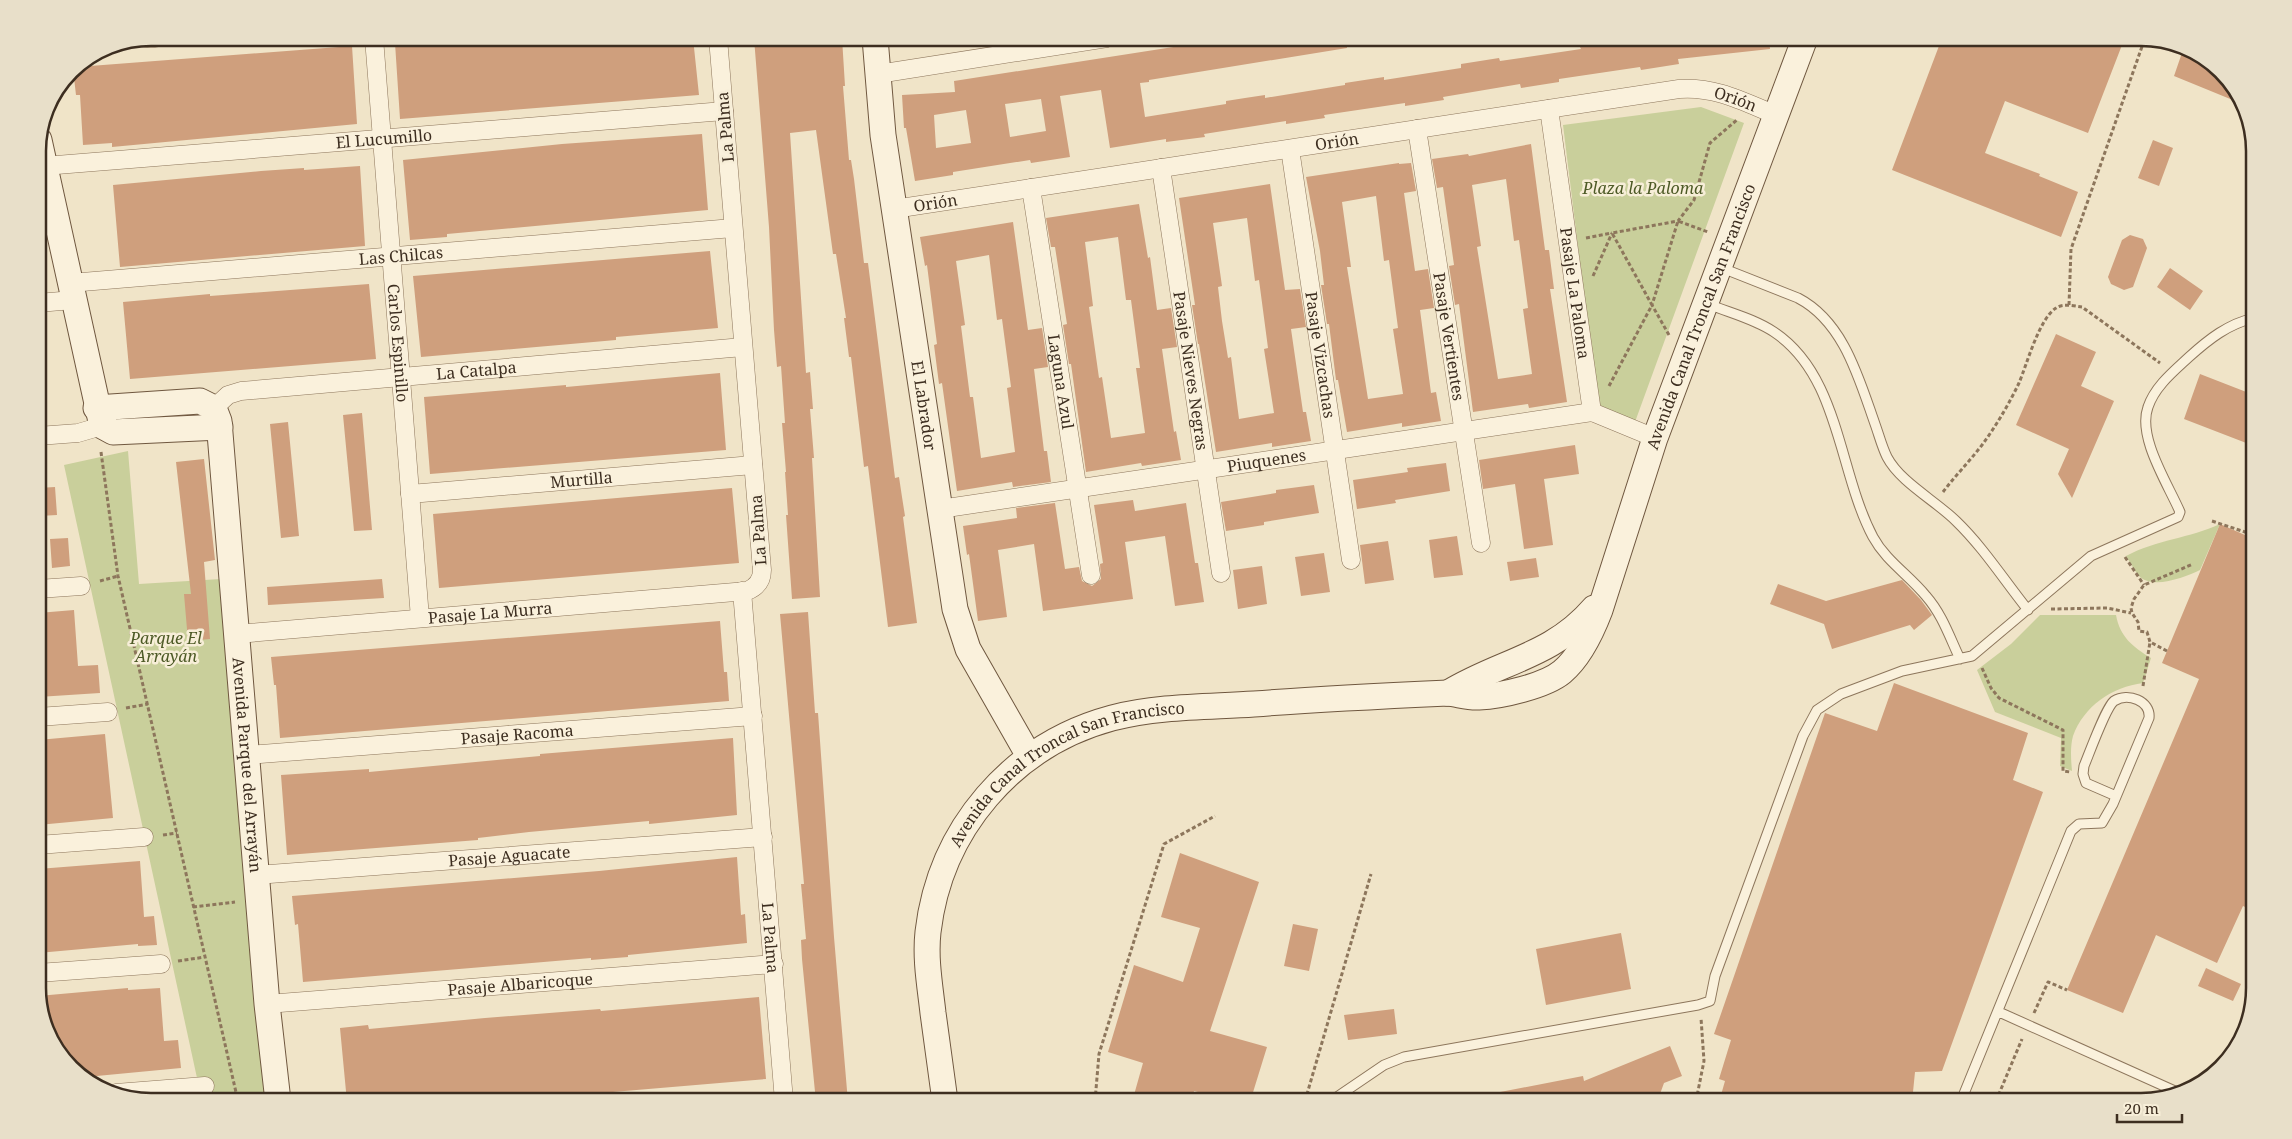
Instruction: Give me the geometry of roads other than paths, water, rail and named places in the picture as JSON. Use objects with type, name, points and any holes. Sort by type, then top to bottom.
[{"type":"street","name":"Carlos Espinillo","points":[[375,46],[420,618]]},
{"type":"street","name":"La Palma","points":[[719,46],[762,575],[756,586],[748,591],[742,591],[745,716],[763,836],[783,1093]]},
{"type":"street","name":"El Labrador","points":[[876,46],[883,135],[955,609],[960,631],[968,649],[1029,756]]},
{"type":"street","points":[[878,74],[1056,46]]},
{"type":"street","name":"Avenida Canal Troncal San Francisco","points":[[944,1093],[928,959],[928,934],[933,901],[946,861],[958,836],[974,812],[1009,772],[1029,756],[1086,726],[1140,712],[1257,703],[1448,693],[1477,698],[1506,693],[1546,681],[1562,672],[1578,653],[1595,624],[1654,438],[1802,46]]},
{"type":"street","name":"Orión","points":[[894,209],[1692,88],[1715,91],[1776,115]]},
{"type":"street","name":"Pasaje La Paloma","points":[[1550,109],[1592,412]]},
{"type":"street","name":"El Lucumillo","points":[[46,177],[382,139],[724,111]]},
{"type":"street","name":"Pasaje Vertientes","points":[[1417,129],[1481,543]]},
{"type":"street","name":"Pasaje Vizcachas","points":[[1290,149],[1351,560]]},
{"type":"street","name":"Pasaje Nieves Negras","points":[[1161,168],[1221,572]]},
{"type":"street","name":"Laguna Azul","points":[[1031,188],[1091,575]]},
{"type":"street","points":[[46,189],[72,291],[99,428]]},
{"type":"street","name":"Las Chilcas","points":[[46,300],[72,291],[391,256],[733,228]]},
{"type":"street","name":"La Catalpa","points":[[217,418],[228,395],[241,391],[743,347]]},
{"type":"street","points":[[1592,412],[1654,438]]},
{"type":"street","name":"Piuquenes","points":[[940,509],[1592,412]]},
{"type":"street","points":[[46,435],[78,433],[99,428],[113,432],[217,418]]},
{"type":"street","name":"Avenida Parque del Arrayán","points":[[217,418],[237,634],[267,1004],[277,1093]]},
{"type":"street","name":"Murtilla","points":[[410,494],[753,465]]},
{"type":"street","points":[[46,588],[81,586]]},
{"type":"street","name":"Pasaje La Murra","points":[[237,634],[742,591]]},
{"type":"street","points":[[46,716],[108,712]]},
{"type":"street","name":"Pasaje Racoma","points":[[246,755],[745,716]]},
{"type":"street","name":"Pasaje Aguacate","points":[[256,875],[763,836]]},
{"type":"street","points":[[46,844],[144,837]]},
{"type":"street","points":[[46,972],[161,964]]},
{"type":"street","name":"Pasaje Albaricoque","points":[[267,1004],[774,964]]},
{"type":"street","points":[[134,1092],[205,1086]]},
{"type":"lane","points":[[1719,267],[1798,298],[1806,302],[1825,319],[1851,358],[1887,456],[1897,470],[1962,527],[2028,610]]},
{"type":"lane","points":[[1705,303],[1760,324],[1774,332],[1791,346],[1812,372],[1825,397],[1856,496],[1872,535],[1888,558],[1928,597],[1945,625],[1960,659]]},
{"type":"lane","points":[[1344,1093],[1384,1065],[1404,1057],[1698,1005],[1706,1003],[1712,998],[1718,967],[1803,736],[1817,710],[1841,694],[1873,680],[1902,671],[1975,655],[2081,563],[2103,549],[2172,520],[2181,514],[2152,449],[2146,423],[2146,414],[2151,400],[2173,372],[2216,334],[2234,324],[2246,320]]},
{"type":"lane","points":[[1965,1093],[2071,831],[2079,824],[2102,823],[2116,796],[2149,718],[2149,710],[2146,704],[2126,698],[2112,703],[2084,766],[2083,774],[2084,780],[2090,786],[2116,796]]},
{"type":"lane","points":[[1999,1012],[2170,1089]]},
{"type":"park label","name":"Plaza la Paloma","points":[[1643,188]]},
{"type":"park label","name":"Parque El Arrayán","points":[[166,647]]}]
